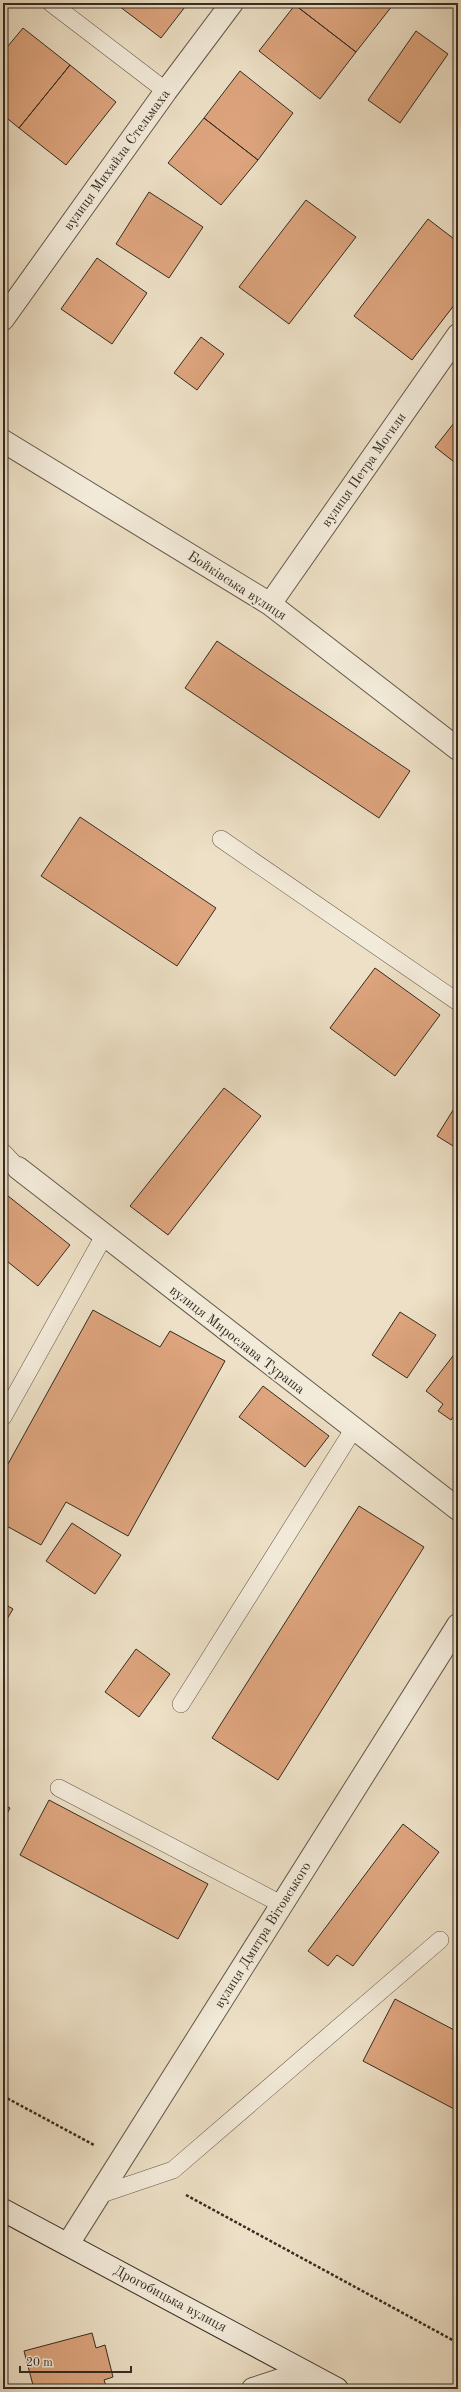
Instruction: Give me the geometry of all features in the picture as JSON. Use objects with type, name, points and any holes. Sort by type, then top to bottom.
[{"type":"street","name":"вулиця Михайла Стельмаха","points":[[3,320],[166,91],[232,3]]},
{"type":"street","name":"вулиця Петра Могили","points":[[270,604],[458,335]]},
{"type":"street","name":"Бойківська вулиця","points":[[3,441],[270,604],[458,749]]},
{"type":"street","name":"вулиця Мирослава Тураша","points":[[18,1168],[353,1430],[458,1509]]},
{"type":"street","name":"вулиця Дмитра Вітовського","points":[[68,2244],[458,1625]]},
{"type":"street","name":"Дрогобицька вулиця","points":[[3,2210],[337,2389]]},
{"type":"street","points":[[253,2389],[305,2372]]},
{"type":"lane","points":[[51,3],[166,91]]},
{"type":"lane","points":[[221,839],[458,1002]]},
{"type":"lane","points":[[3,1152],[18,1168]]},
{"type":"lane","points":[[3,1417],[104,1236]]},
{"type":"lane","points":[[181,1704],[353,1430]]},
{"type":"lane","points":[[59,1788],[282,1905]]},
{"type":"lane","points":[[99,2195],[173,2170],[440,1940]]},
{"type":"path","points":[[3,2096],[121,2160]]},
{"type":"path","points":[[152,2177],[458,2343]]},
{"type":"building","points":[[115,3],[188,3],[161,38]]},
{"type":"building","points":[[297,3],[388,3],[392,6],[356,52],[295,5]]},
{"type":"building","points":[[295,5],[356,52],[320,99],[259,51]]},
{"type":"building","points":[[23,28],[70,65],[19,128],[3,115],[3,52]]},
{"type":"building","points":[[416,31],[448,54],[400,123],[368,100]]},
{"type":"building","points":[[70,65],[116,102],[66,165],[19,128]]},
{"type":"building","points":[[240,71],[293,113],[258,160],[204,118]]},
{"type":"building","points":[[204,118],[258,160],[221,205],[168,163]]},
{"type":"building","points":[[149,192],[203,227],[169,278],[116,244]]},
{"type":"building","points":[[306,200],[356,237],[289,324],[239,287]]},
{"type":"building","points":[[428,219],[458,242],[458,300],[412,360],[354,316]]},
{"type":"building","points":[[97,258],[147,293],[112,344],[61,309]]},
{"type":"building","points":[[201,337],[224,354],[197,390],[174,373]]},
{"type":"building","points":[[458,418],[458,465],[435,447]]},
{"type":"building","points":[[217,641],[410,771],[379,818],[185,688]]},
{"type":"building","points":[[80,817],[216,908],[177,966],[41,876]]},
{"type":"building","points":[[375,968],[440,1015],[395,1076],[330,1028]]},
{"type":"building","points":[[224,1088],[261,1116],[168,1235],[130,1206]]},
{"type":"building","points":[[458,1102],[458,1149],[437,1136]]},
{"type":"building","points":[[3,1192],[70,1245],[38,1286],[3,1258]]},
{"type":"building","points":[[93,1310],[160,1347],[170,1331],[225,1361],[128,1536],[66,1502],[41,1545],[3,1524],[3,1473]]},
{"type":"building","points":[[400,1312],[436,1335],[407,1378],[372,1355]]},
{"type":"building","points":[[456,1352],[458,1415],[456,1413],[451,1420],[438,1411],[443,1404],[426,1391]]},
{"type":"building","points":[[263,1386],[329,1436],[305,1467],[239,1417]]},
{"type":"building","points":[[359,1506],[424,1547],[278,1780],[212,1738]]},
{"type":"building","points":[[72,1523],[121,1555],[95,1594],[46,1561]]},
{"type":"building","points":[[3,1603],[13,1609],[3,1626]]},
{"type":"building","points":[[136,1649],[170,1674],[139,1717],[105,1692]]},
{"type":"building","points":[[49,1800],[208,1884],[178,1939],[20,1855]]},
{"type":"building","points":[[3,1804],[10,1808],[3,1821]]},
{"type":"building","points":[[403,1824],[439,1852],[353,1966],[337,1955],[328,1966],[308,1951]]},
{"type":"building","points":[[395,1999],[458,2032],[458,2111],[363,2061]]},
{"type":"building","points":[[92,2333],[96,2348],[105,2345],[113,2377],[104,2380],[107,2389],[34,2389],[24,2351]]}]
